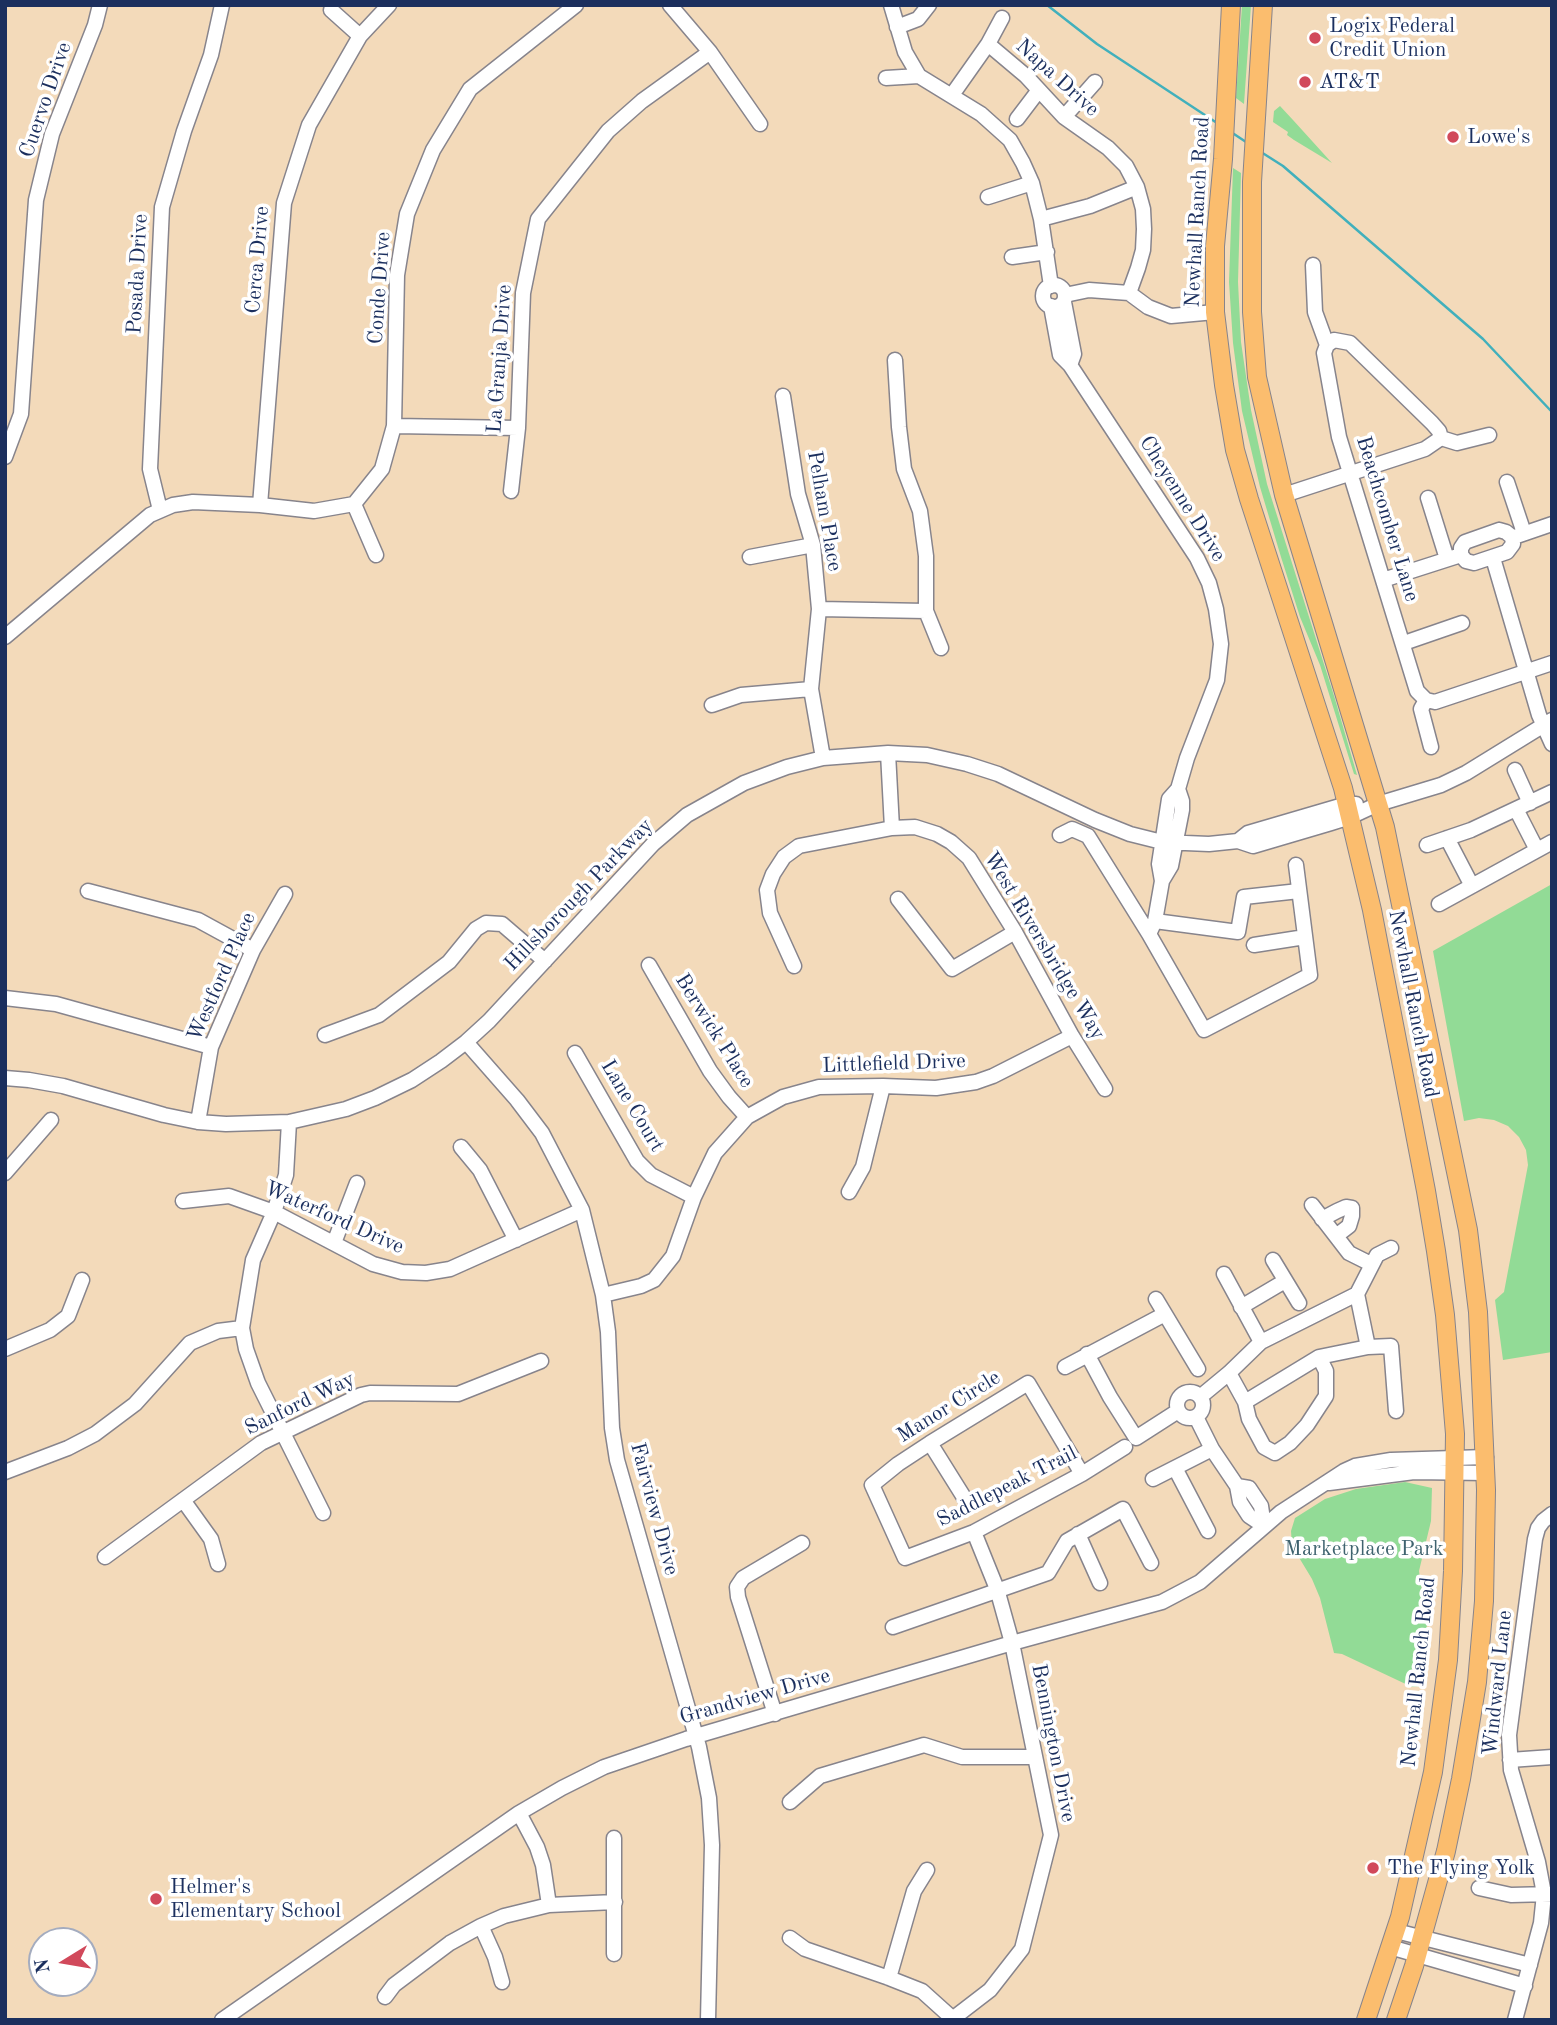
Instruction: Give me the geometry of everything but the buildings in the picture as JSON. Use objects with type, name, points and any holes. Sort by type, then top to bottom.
[{"type":"main road","name":"Newhall Ranch Road","points":[[1231,5],[1223,159],[1215,247],[1215,312],[1224,385],[1235,450],[1349,811],[1372,910],[1428,1202],[1445,1315],[1455,1465],[1448,1660],[1433,1772],[1393,1939],[1366,2020]]},
{"type":"main road","name":"Newhall Ranch Road","points":[[1264,5],[1252,182],[1252,312],[1257,377],[1284,495],[1385,827],[1468,1230],[1478,1312],[1486,1465],[1484,1601],[1477,1682],[1451,1827],[1420,1945],[1396,2020]]},
{"type":"street","name":"Cuervo Drive","points":[[5,457],[21,414],[36,200],[52,134],[96,25],[100,5]]},
{"type":"street","name":"Posada Drive","points":[[160,510],[150,469],[162,207],[184,131],[211,55],[222,5]]},
{"type":"street","name":"Cerca Drive","points":[[260,505],[284,203],[309,125],[360,36],[389,5]]},
{"type":"street","name":"Conde Drive","points":[[354,503],[382,469],[394,426],[397,275],[407,214],[433,150],[470,89],[576,5]]},
{"type":"street","points":[[670,5],[709,52],[760,124]]},
{"type":"street","points":[[891,5],[905,52],[919,76],[981,114],[1010,140],[1032,183],[1052,286],[1062,288],[1060,301],[1089,290],[1129,293],[1148,307],[1171,316],[1215,312]]},
{"type":"street","points":[[897,27],[918,19],[929,5]]},
{"type":"street","points":[[331,10],[360,36]]},
{"type":"street","points":[[952,95],[988,44],[1002,18]]},
{"type":"street","name":"Napa Drive","points":[[988,44],[1026,76],[1064,117],[1108,148],[1126,166],[1137,187],[1143,209],[1143,250],[1129,293]]},
{"type":"street","name":"La Granja Drive","points":[[511,491],[518,428],[523,293],[538,219],[608,131],[642,101],[709,52]]},
{"type":"street","points":[[886,78],[919,76]]},
{"type":"street","points":[[1064,117],[1095,82]]},
{"type":"street","points":[[1017,119],[1039,90]]},
{"type":"street","points":[[988,197],[1032,183]]},
{"type":"street","points":[[1041,219],[1090,206],[1137,187]]},
{"type":"street","points":[[1012,257],[1047,252]]},
{"type":"street","name":"Beachcomber Lane","points":[[1313,265],[1315,312],[1327,345],[1324,353],[1339,437],[1417,691],[1426,700]]},
{"type":"street","name":"Cheyenne Drive","points":[[1060,301],[1060,355],[1070,365],[1197,558],[1209,583],[1216,609],[1221,644],[1217,680],[1178,789],[1182,810],[1169,842],[1171,866],[1162,881],[1152,928]]},
{"type":"street","points":[[1327,345],[1334,340],[1350,343],[1433,423],[1441,438]]},
{"type":"street","points":[[895,360],[904,468],[920,511],[926,556],[926,611],[941,648]]},
{"type":"street","name":"Pelham Place","points":[[783,396],[798,494],[813,545],[819,609],[811,689],[823,758]]},
{"type":"street","points":[[394,426],[518,428]]},
{"type":"street","points":[[1441,438],[1457,443],[1489,435]]},
{"type":"street","points":[[1284,495],[1425,449],[1441,438]]},
{"type":"street","points":[[1428,498],[1454,557],[1474,563],[1507,552],[1518,535],[1507,482]]},
{"type":"street","points":[[5,637],[150,515],[173,505],[193,502],[314,511],[354,503],[376,555]]},
{"type":"street","points":[[1383,580],[1454,557],[1465,542],[1499,530],[1518,535],[1552,524]]},
{"type":"street","points":[[750,557],[813,545]]},
{"type":"street","points":[[1493,558],[1526,672],[1547,722],[1552,744]]},
{"type":"street","points":[[819,609],[926,611]]},
{"type":"street","points":[[1404,643],[1462,623]]},
{"type":"street","points":[[1431,747],[1421,709],[1426,700],[1435,702],[1552,663]]},
{"type":"street","points":[[712,705],[741,695],[811,689]]},
{"type":"street","name":"Hillsborough Parkway","points":[[5,1078],[63,1086],[164,1115],[226,1124],[289,1122],[346,1109],[375,1098],[412,1080],[466,1042],[653,844],[687,816],[744,783],[787,767],[823,758],[888,753],[927,755],[998,774],[1130,834],[1169,842],[1209,844],[1238,841],[1248,832],[1378,804],[1441,785],[1466,773],[1547,722]]},
{"type":"street","points":[[794,966],[770,913],[767,890],[773,874],[785,857],[799,846],[892,828],[888,753]]},
{"type":"street","points":[[1515,770],[1537,850]]},
{"type":"street","points":[[1427,845],[1471,830],[1552,792]]},
{"type":"street","name":"West Riversbridge Way","points":[[892,828],[915,827],[937,834],[969,858],[1105,1089]]},
{"type":"street","points":[[1060,835],[1072,828],[1088,836],[1152,928],[1204,1030],[1310,975],[1296,865]]},
{"type":"street","points":[[1447,838],[1472,886]]},
{"type":"street","points":[[1439,904],[1552,842]]},
{"type":"street","points":[[89,891],[198,920],[253,950]]},
{"type":"street","points":[[1152,928],[1238,932],[1244,897],[1299,891]]},
{"type":"street","name":"Westford Place","points":[[198,1122],[211,1047],[253,950],[285,894]]},
{"type":"street","points":[[898,899],[952,970],[1015,932]]},
{"type":"street","points":[[325,1034],[379,1015],[449,962],[476,929],[486,923],[502,924],[545,961]]},
{"type":"street","points":[[1254,945],[1305,937]]},
{"type":"street","name":"Berwick Place","points":[[649,965],[710,1071],[747,1117]]},
{"type":"street","points":[[5,998],[56,1004],[211,1047]]},
{"type":"street","name":"Littlefield Drive","points":[[603,1295],[654,1280],[673,1256],[694,1197],[715,1153],[747,1117],[783,1097],[819,1087],[936,1088],[976,1082],[1072,1036]]},
{"type":"street","name":"Fairview Drive","points":[[466,1042],[542,1133],[582,1210],[603,1295],[608,1332],[612,1428],[617,1461],[696,1736],[709,1798],[712,1845],[708,2020]]},
{"type":"street","name":"Lane Court","points":[[576,1053],[637,1161],[651,1175],[694,1197]]},
{"type":"street","points":[[849,1192],[863,1167],[883,1086]]},
{"type":"street","points":[[5,1173],[51,1120]]},
{"type":"street","points":[[289,1122],[286,1175],[274,1212],[253,1260],[242,1328],[246,1349],[258,1382],[323,1513]]},
{"type":"street","points":[[461,1147],[480,1170],[516,1240]]},
{"type":"street","points":[[334,1243],[357,1183]]},
{"type":"street","name":"Waterford Drive","points":[[183,1201],[229,1196],[274,1212],[373,1264],[402,1272],[426,1273],[450,1269],[582,1210]]},
{"type":"street","points":[[1312,1205],[1349,1253],[1371,1264]]},
{"type":"street","points":[[1322,1219],[1346,1207],[1352,1208],[1349,1226],[1336,1236]]},
{"type":"street","points":[[1368,1347],[1357,1294],[1377,1255],[1391,1248]]},
{"type":"street","points":[[1273,1260],[1298,1303]]},
{"type":"street","points":[[1223,1274],[1261,1342]]},
{"type":"street","points":[[5,1349],[50,1330],[68,1316],[82,1280]]},
{"type":"street","points":[[1241,1307],[1284,1281]]},
{"type":"street","points":[[1200,1396],[1261,1342],[1357,1294]]},
{"type":"street","points":[[1156,1299],[1198,1369]]},
{"type":"street","points":[[1065,1367],[1165,1314]]},
{"type":"street","points":[[5,1472],[68,1448],[95,1434],[135,1404],[190,1343],[218,1331],[242,1328]]},
{"type":"street","points":[[1245,1402],[1319,1357],[1368,1347],[1391,1346],[1396,1411]]},
{"type":"street","points":[[1087,1354],[1130,1443]]},
{"type":"street","points":[[1229,1373],[1245,1402],[1249,1419],[1265,1447],[1275,1453],[1290,1443],[1307,1425],[1326,1396],[1326,1371],[1319,1357]]},
{"type":"street","name":"Sanford Way","points":[[105,1557],[261,1443],[361,1395],[458,1394],[541,1361]]},
{"type":"street","name":"Manor Circle","points":[[905,1558],[872,1485],[930,1443],[1028,1383],[1082,1474]]},
{"type":"street","points":[[1192,1392],[1200,1396],[1203,1408],[1196,1417],[1184,1417],[1178,1411],[1177,1403],[1181,1395],[1192,1392]]},
{"type":"street","name":"Saddlepeak Trail","points":[[905,1558],[974,1532],[1082,1474],[1178,1411]]},
{"type":"street","points":[[1196,1417],[1212,1449],[1237,1486],[1249,1488],[1261,1506],[1264,1525]]},
{"type":"street","points":[[930,1443],[965,1499]]},
{"type":"street","points":[[1153,1479],[1212,1449]]},
{"type":"street","name":"Grandview Drive","points":[[231,2017],[519,1813],[604,1767],[696,1736],[1162,1602],[1200,1582],[1264,1525],[1343,1471],[1391,1460],[1486,1465]]},
{"type":"street","points":[[1175,1468],[1208,1531]]},
{"type":"street","points":[[183,1500],[211,1539],[218,1563]]},
{"type":"street","points":[[893,1627],[1048,1573],[1067,1541],[1123,1508],[1151,1563]]},
{"type":"street","name":"Windward Lane","points":[[1515,2020],[1548,1894],[1513,1782],[1509,1735],[1535,1539],[1538,1528],[1550,1515]]},
{"type":"street","name":"Bennington Drive","points":[[952,2019],[990,1990],[1022,1949],[1051,1835],[1012,1643],[997,1590],[974,1532]]},
{"type":"street","points":[[1078,1534],[1100,1583]]},
{"type":"street","points":[[775,1714],[737,1587],[743,1578],[802,1543]]},
{"type":"street","points":[[789,1802],[820,1776],[924,1745],[962,1757],[1034,1756]]},
{"type":"street","points":[[1510,1760],[1552,1757]]},
{"type":"street","points":[[519,1813],[543,1865],[549,1905]]},
{"type":"street","points":[[614,1838],[614,1954]]},
{"type":"street","points":[[888,1978],[914,1891],[927,1870]]},
{"type":"street","points":[[1479,1888],[1511,1895],[1548,1894]]},
{"type":"street","points":[[385,1997],[394,1984],[450,1943],[504,1916],[549,1905],[615,1902]]},
{"type":"street","points":[[481,1926],[495,1957],[502,1982]]},
{"type":"street","points":[[790,1938],[804,1949],[922,1991],[952,2019]]},
{"type":"street","points":[[1393,1939],[1530,1965]]},
{"type":"street","points":[[1420,1945],[1525,1986]]},
{"type":"green space","points":[[1242,5],[1251,5],[1244,104],[1236,98]]},
{"type":"green space","points":[[1280,106],[1332,163],[1294,140],[1287,135],[1288,132],[1273,122],[1274,111]]},
{"type":"green space","points":[[1233,168],[1241,173],[1238,282],[1241,342],[1251,410],[1267,484],[1357,775],[1354,774],[1320,665],[1300,617],[1281,557],[1260,487],[1242,411],[1233,343],[1229,282]]},
{"type":"green space","points":[[1552,884],[1552,1352],[1503,1360],[1495,1300],[1504,1292],[1528,1165],[1526,1150],[1519,1137],[1508,1126],[1479,1118],[1464,1121],[1433,951]]},
{"type":"green space","name":"Marketplace Park","points":[[1405,1482],[1432,1488],[1431,1521],[1419,1571],[1427,1625],[1420,1686],[1412,1687],[1342,1654],[1334,1653],[1320,1598],[1292,1546],[1291,1531],[1295,1518],[1325,1499],[1356,1489]]},
{"type":"waterway","points":[[1047,5],[1097,44],[1217,123]]},
{"type":"waterway","points":[[1231,132],[1246,142]]},
{"type":"waterway","points":[[1261,152],[1283,166],[1483,339],[1552,412]]},
{"type":"place","name":"Logix Federal Credit Union","points":[[1315,38]]},
{"type":"place","name":"AT&T","points":[[1305,82]]},
{"type":"place","name":"Lowe's","points":[[1453,137]]},
{"type":"place","name":"The Flying Yolk","points":[[1373,1868]]},
{"type":"place","name":"Helmer's Elementary School","points":[[156,1899]]}]
